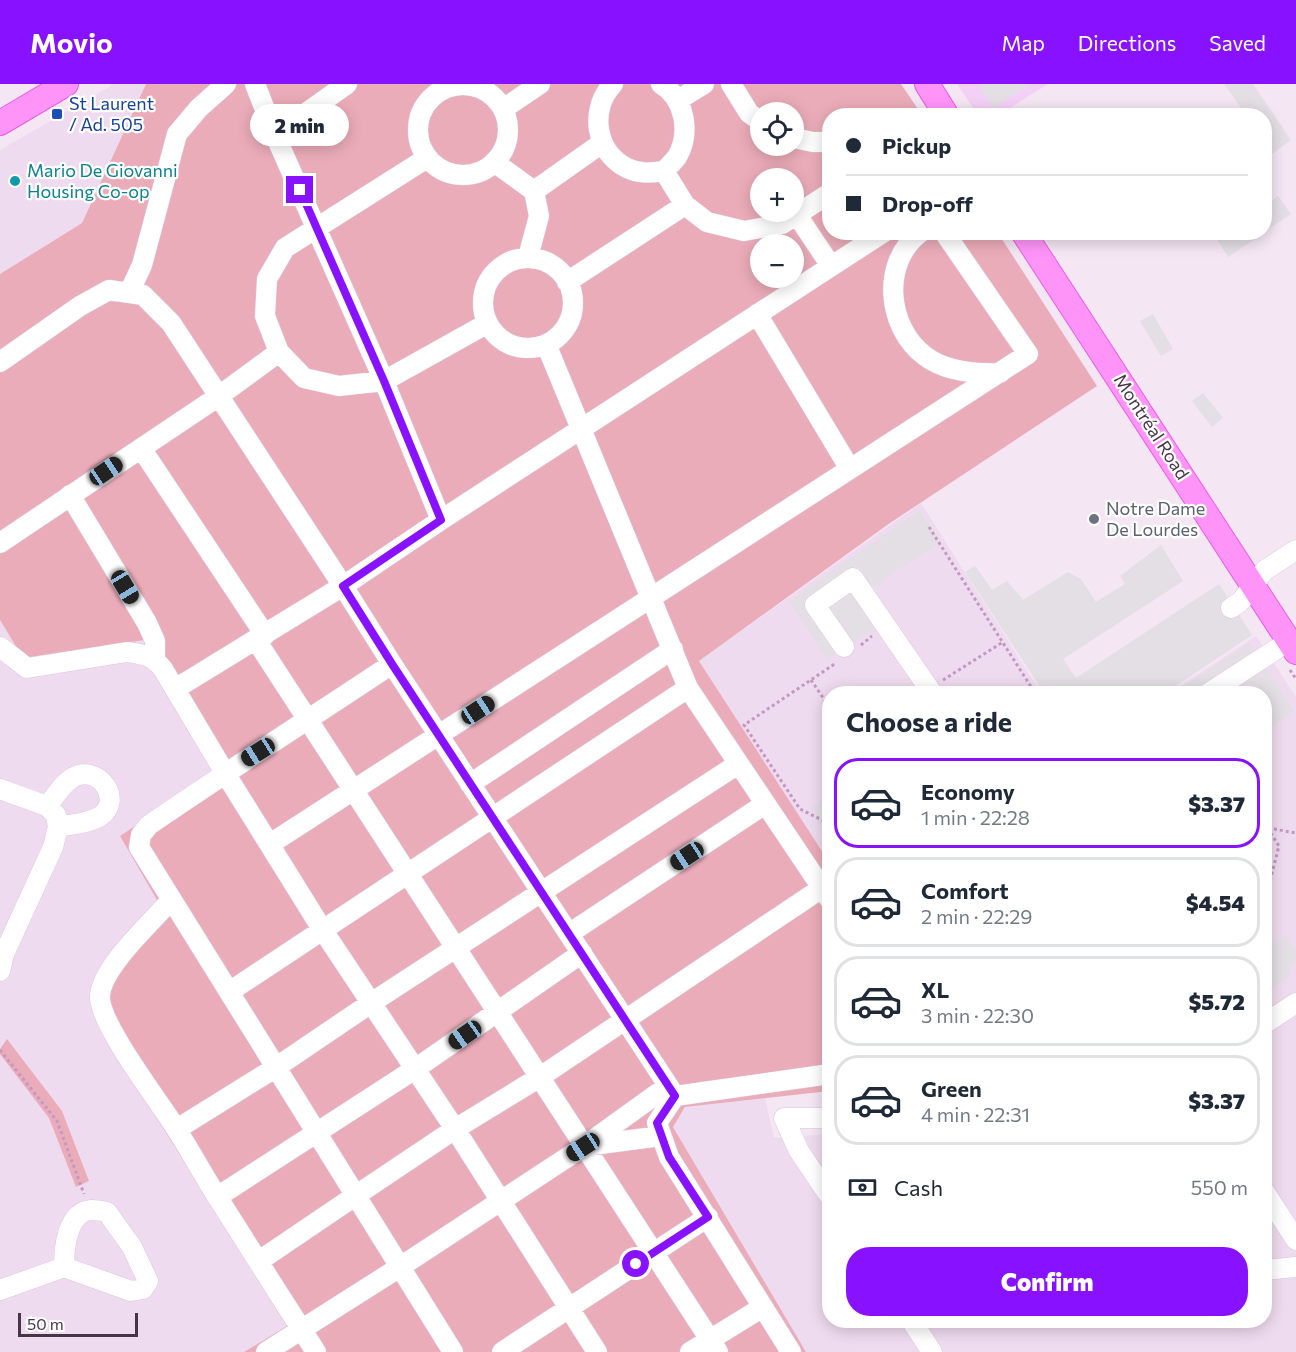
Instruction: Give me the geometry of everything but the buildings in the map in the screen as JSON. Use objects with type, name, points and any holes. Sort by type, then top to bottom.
[{"type":"main road","points":[[0,123],[66,84]]},
{"type":"main road","points":[[927,84],[942,108]]},
{"type":"main road","name":"Montréal Road","points":[[1028,240],[1293,647]]},
{"type":"street","points":[[129,293],[142,265],[177,134],[199,108],[226,84]]},
{"type":"street","points":[[255,84],[275,135],[384,381],[441,520]]},
{"type":"street","points":[[275,135],[347,84]]},
{"type":"street","points":[[503,109],[540,84]]},
{"type":"street","points":[[613,84],[599,107],[598,125],[602,143],[613,158],[627,168],[645,173],[664,171],[677,157],[684,138],[684,123],[678,100],[667,87],[661,84]]},
{"type":"street","points":[[678,100],[704,84]]},
{"type":"street","points":[[731,84],[750,114]]},
{"type":"street","points":[[469,85],[482,88],[495,97],[503,109],[508,124],[508,139],[502,153],[480,172],[465,175],[450,173],[436,167],[427,158],[419,142],[418,128],[421,113],[439,87],[469,85]]},
{"type":"street","points":[[804,140],[822,142]]},
{"type":"street","points":[[534,191],[602,143]]},
{"type":"street","points":[[427,158],[285,248],[267,279],[265,316],[279,352],[304,378],[339,386],[384,381],[488,324]]},
{"type":"street","points":[[494,162],[534,191],[539,216],[528,257]]},
{"type":"street","points":[[664,171],[685,205],[707,222],[744,231],[785,222]]},
{"type":"street","points":[[804,210],[822,198]]},
{"type":"street","points":[[567,282],[685,205]]},
{"type":"street","points":[[802,222],[831,266]]},
{"type":"street","points":[[175,689],[343,586],[872,240]]},
{"type":"street","points":[[912,240],[899,260],[892,286],[895,313],[906,338],[925,357],[950,368],[977,374],[1000,373]]},
{"type":"street","points":[[270,844],[1028,354],[950,240]]},
{"type":"street","points":[[528,257],[543,260],[556,268],[567,282],[572,293],[573,308],[569,320],[561,333],[546,344],[521,347],[506,343],[488,324],[483,306],[484,291],[490,278],[500,267],[514,260],[528,257]]},
{"type":"street","points":[[0,362],[80,306],[109,290],[143,295],[171,323],[675,1096]]},
{"type":"street","points":[[757,314],[850,469]]},
{"type":"street","points":[[546,344],[649,599],[673,649],[688,688],[822,888]]},
{"type":"street","points":[[0,543],[219,396],[279,352]]},
{"type":"street","points":[[141,448],[353,792],[713,1346]]},
{"type":"street","points":[[70,495],[147,623],[155,641],[155,660]]},
{"type":"street","points":[[1231,608],[1241,601],[1265,570],[1296,550]]},
{"type":"street","points":[[844,647],[815,604],[853,578],[928,686]]},
{"type":"street","points":[[0,647],[27,668],[127,652],[142,654],[155,660],[322,929],[416,1069],[597,1352]]},
{"type":"street","points":[[1222,686],[1293,647]]},
{"type":"street","points":[[470,784],[673,649]]},
{"type":"street","points":[[392,664],[149,825],[141,835],[140,847],[453,1352]]},
{"type":"street","points":[[229,992],[688,688]]},
{"type":"street","points":[[177,1129],[275,1068],[738,764]]},
{"type":"street","points":[[47,806],[64,784],[74,777],[88,774],[98,777],[105,785],[110,795],[108,806],[100,816],[86,822],[58,827]]},
{"type":"street","points":[[0,789],[47,806],[56,815],[58,827],[53,847],[4,954],[0,971]]},
{"type":"street","points":[[570,933],[765,804]]},
{"type":"street","points":[[259,1261],[455,1129],[822,896]]},
{"type":"street","points":[[171,900],[113,965],[102,982],[100,998],[104,1015],[316,1352]]},
{"type":"street","points":[[217,1197],[416,1069],[582,953]]},
{"type":"street","points":[[1272,1019],[1296,1003]]},
{"type":"street","points":[[266,1352],[583,1147],[658,1093],[675,1096],[822,1075]]},
{"type":"street","points":[[675,1096],[657,1123],[669,1157],[791,1352]]},
{"type":"street","points":[[822,1118],[784,1118],[800,1151],[822,1185]]},
{"type":"street","points":[[583,1147],[661,1136]]},
{"type":"street","points":[[1272,1202],[1294,1231]]},
{"type":"street","points":[[0,1290],[64,1267],[131,1291],[143,1289],[148,1281],[132,1247],[106,1212],[91,1209],[79,1213],[73,1222],[64,1252],[64,1267]]},
{"type":"street","points":[[502,1352],[708,1217]]},
{"type":"street","points":[[1272,1269],[1296,1267]]},
{"type":"street","points":[[690,1352],[713,1346],[763,1307]]},
{"type":"street","points":[[916,1328],[932,1352]]},
{"type":"path","points":[[929,527],[1031,686]]},
{"type":"path","points":[[822,820],[800,809],[744,725],[836,663],[844,647],[854,650],[886,626]]},
{"type":"path","points":[[938,686],[1003,642]]},
{"type":"path","points":[[811,680],[822,696]]},
{"type":"path","points":[[1272,828],[1296,834]]},
{"type":"path","points":[[1272,836],[1279,846],[1272,873]]},
{"type":"path","points":[[0,1050],[57,1121],[79,1185],[91,1209]]},
{"type":"shaded area","points":[[114,84],[146,84],[82,223],[0,274],[0,150]]},
{"type":"shaded area","points":[[146,84],[901,84],[917,108],[822,108],[822,240],[1003,240],[1097,386],[890,523],[699,661],[822,851],[822,1092],[685,1107],[673,1127],[806,1352],[244,1352],[287,1326],[98,1024],[124,942],[157,900],[120,836],[220,770],[145,640],[23,658],[0,620],[0,274],[82,223]]},
{"type":"shaded area","points":[[957,84],[1048,84],[1010,108],[973,108]]},
{"type":"shaded area","points":[[983,84],[1031,84],[993,108],[980,87]]},
{"type":"shaded area","points":[[1224,84],[1253,84],[1269,108],[1241,108]]},
{"type":"shaded area","points":[[1272,112],[1291,140],[1272,154]]},
{"type":"shaded area","points":[[1278,196],[1291,214],[1272,227],[1272,201]]},
{"type":"shaded area","points":[[1217,240],[1254,240],[1228,257]]},
{"type":"shaded area","points":[[1153,314],[1173,349],[1161,356],[1140,321]]},
{"type":"shaded area","points":[[1203,393],[1223,418],[1212,427],[1192,401]]},
{"type":"shaded area","points":[[921,503],[1037,686],[822,686],[822,851],[699,661]]},
{"type":"shaded area","points":[[919,511],[941,542],[882,580],[872,590],[878,626],[827,659],[789,601]]},
{"type":"shaded area","points":[[1161,545],[1183,581],[1063,659],[1076,678],[1219,584],[1252,635],[1176,686],[1039,686],[965,572],[975,566],[992,590],[1007,581],[1023,600],[1068,572],[1081,579],[1096,602],[1125,584],[1120,576]]},
{"type":"shaded area","points":[[0,620],[23,658],[145,640],[221,770],[157,900],[124,942],[98,1024],[287,1326],[244,1352],[0,1352]]},
{"type":"shaded area","points":[[1256,636],[1296,697],[1296,1352],[806,1352],[673,1127],[685,1107],[765,1098],[774,1138],[822,1135],[822,1328],[1272,1328],[1272,686],[1181,686]]},
{"type":"shaded area","points":[[1250,643],[1294,711],[1272,726],[1272,686],[1184,686]]},
{"type":"shaded area","points":[[822,800],[822,829],[816,820],[818,814],[812,807]]},
{"type":"shaded area","points":[[1286,936],[1296,951],[1296,962],[1288,967],[1292,975],[1272,988],[1272,938],[1276,943]]},
{"type":"shaded area","points":[[7,1039],[62,1111],[89,1181],[76,1187],[49,1118],[0,1054],[0,1049]]},
{"type":"place","name":"St Laurent / Ad. 505","points":[[57,114]]},
{"type":"place","name":"Mario De Giovanni Housing Co-op","points":[[15,181]]},
{"type":"place","name":"Notre Dame De Lourdes","points":[[1094,519]]},
{"type":"route","points":[[300,190],[384,381],[441,520],[343,586],[675,1096],[657,1123],[669,1157],[708,1217],[636,1264]]}]
